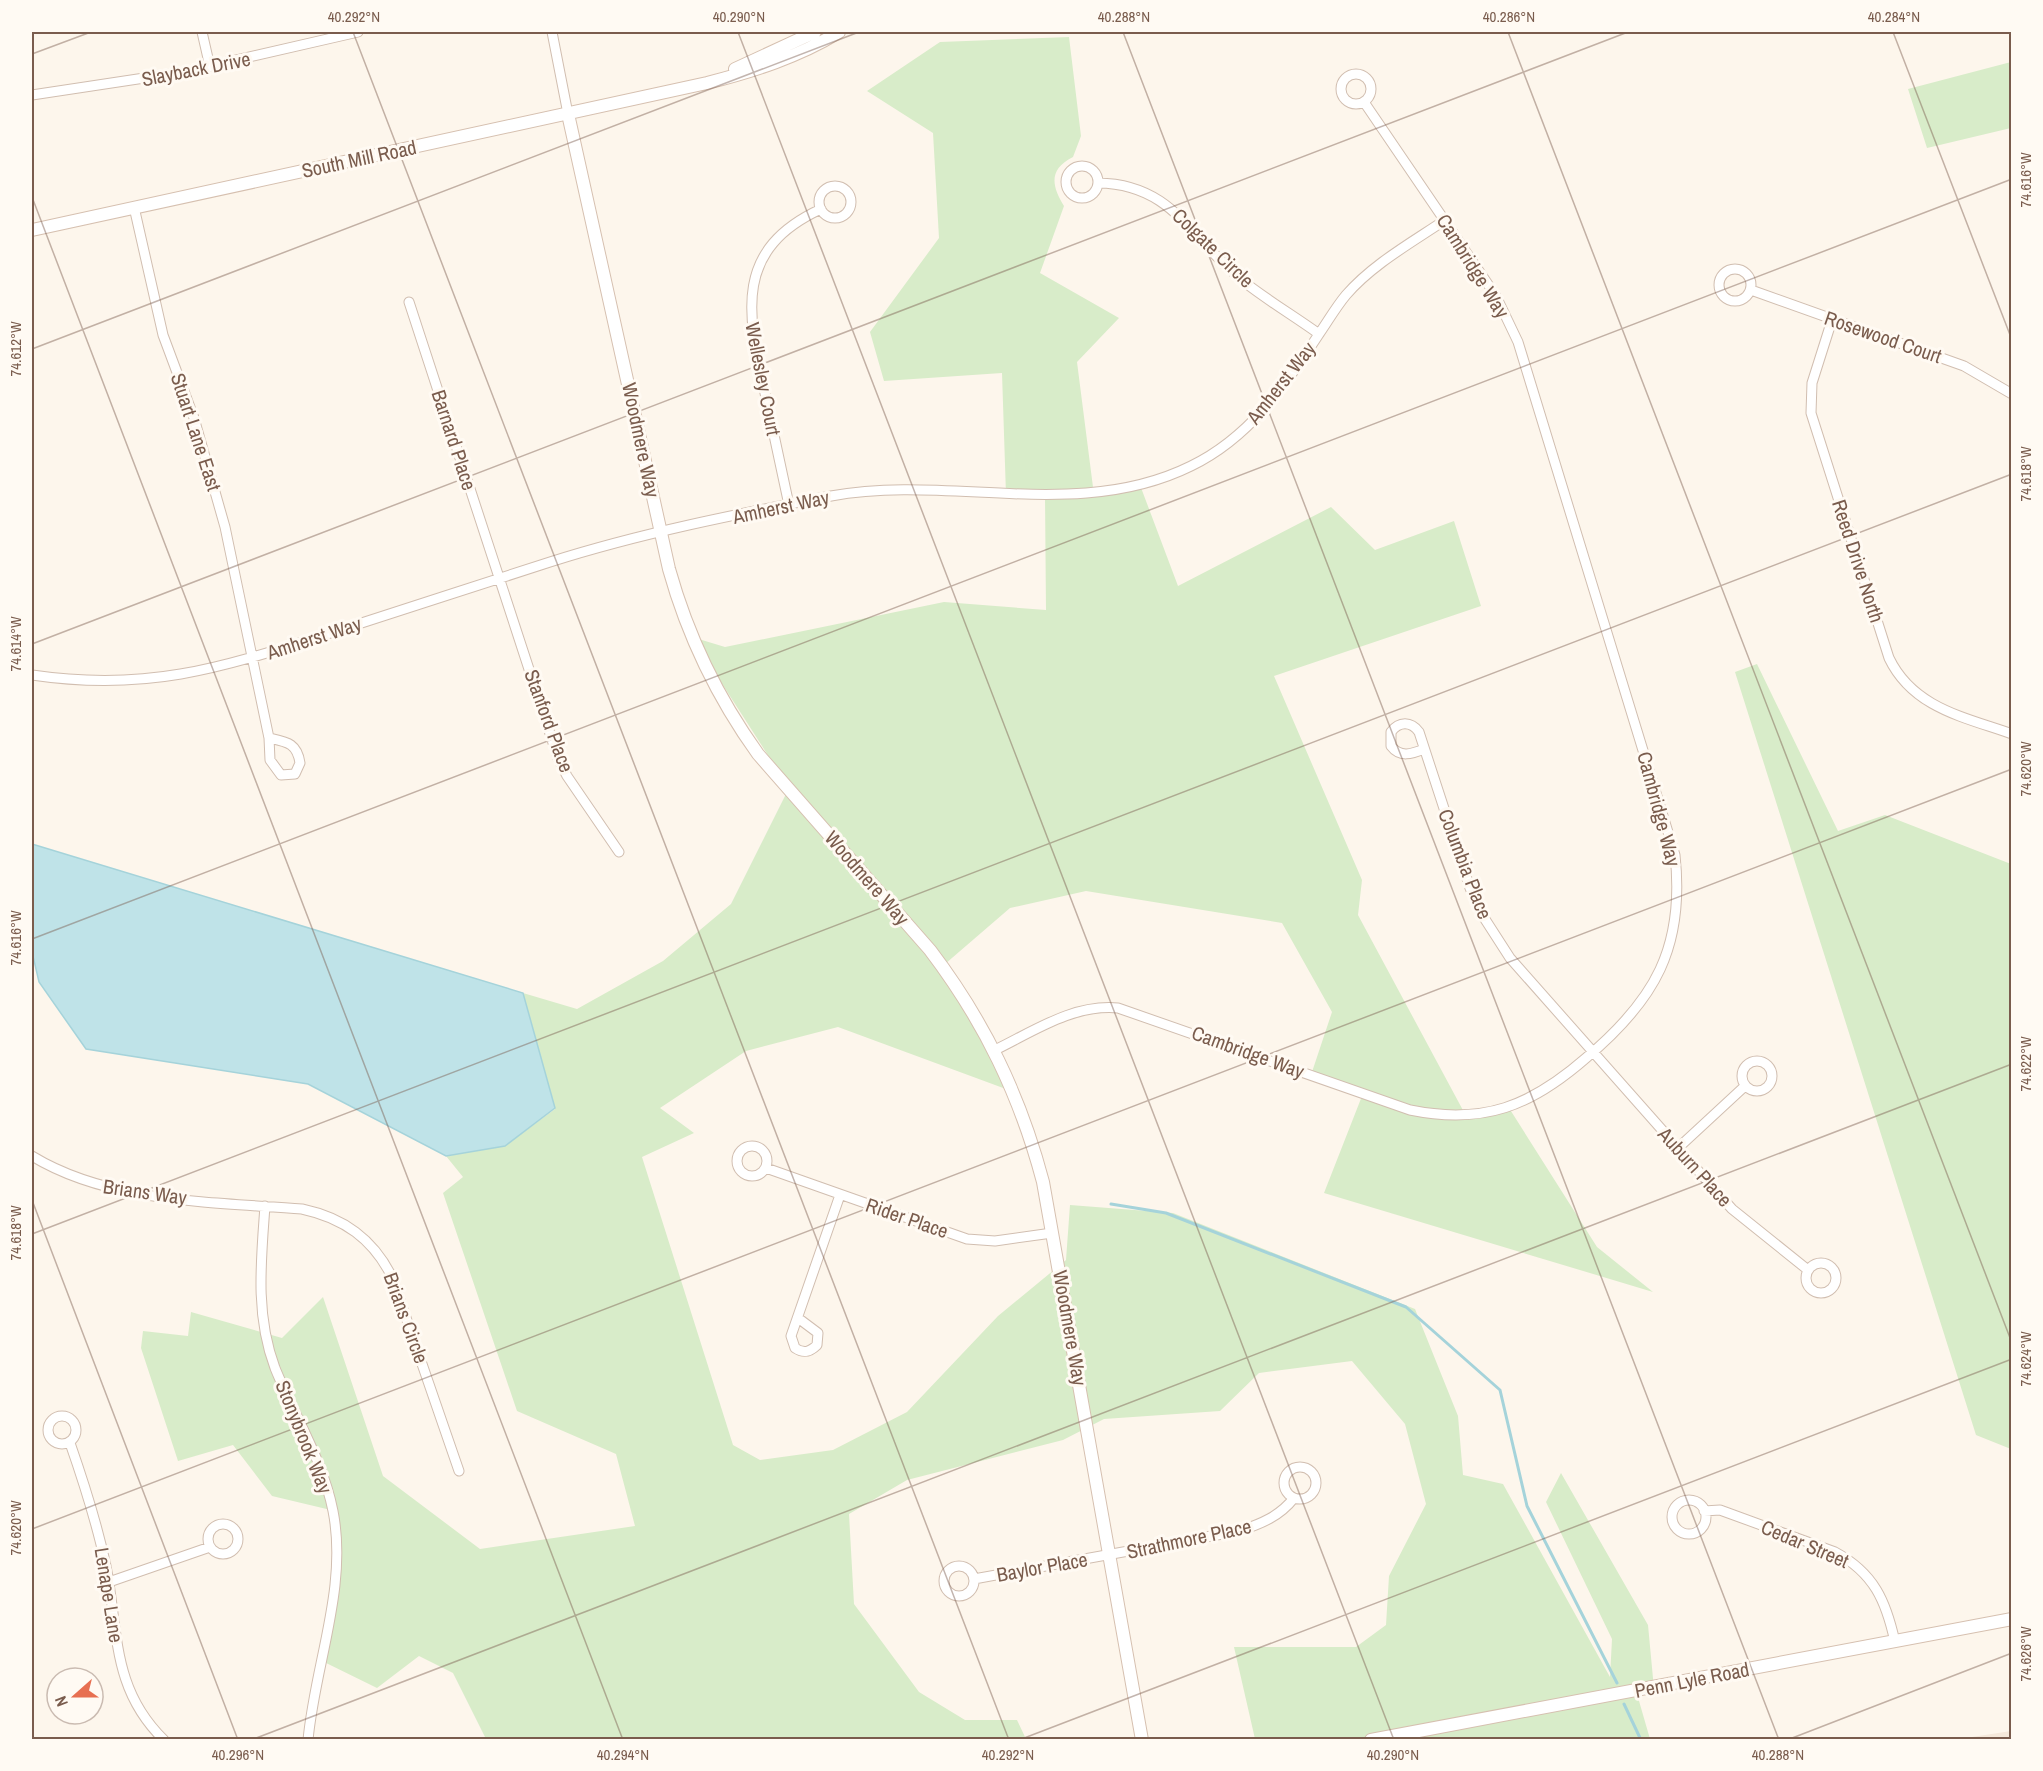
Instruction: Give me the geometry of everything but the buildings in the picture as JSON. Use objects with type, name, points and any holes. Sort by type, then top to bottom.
[{"type":"street","points":[[202,32],[210,67]]},
{"type":"street","name":"Slayback Drive","points":[[32,95],[210,67],[358,32]]},
{"type":"street","name":"Woodmere Way","points":[[552,32],[661,533],[678,602],[690,635],[704,666],[738,726],[758,754],[930,950],[975,1013],[995,1050],[1021,1108],[1032,1141],[1052,1233],[1111,1555],[1142,1740]]},
{"type":"street","name":"South Mill Road","points":[[686,88],[752,62],[815,32]]},
{"type":"street","name":"South Mill Road","points":[[32,230],[686,88],[758,70],[793,56],[839,32]]},
{"type":"street","name":"Cambridge Way","points":[[995,1050],[1074,1012],[1088,1008],[1118,1008],[1410,1110],[1455,1116],[1494,1112],[1534,1097],[1557,1083],[1593,1053],[1622,1028],[1637,1009],[1660,970],[1674,926],[1677,901],[1674,855],[1518,342],[1496,296],[1364,102]]},
{"type":"street","name":"Colgate Circle","points":[[1098,183],[1140,190],[1170,207],[1243,281],[1319,334]]},
{"type":"street","name":"Stuart Lane East","points":[[134,207],[163,335],[211,472],[269,738]]},
{"type":"street","name":"Wellesley Court","points":[[789,505],[751,328],[751,295],[755,277],[771,248],[793,224],[821,209]]},
{"type":"street","name":"Amherst Way","points":[[32,675],[90,681],[150,680],[197,672],[252,657],[588,550],[854,492],[885,490],[1078,494],[1121,490],[1147,484],[1196,464],[1240,434],[1277,396],[1344,297],[1360,280],[1445,220]]},
{"type":"street","name":"Rosewood Court","points":[[1751,290],[1964,366],[2012,394]]},
{"type":"street","name":"Barnard Place","points":[[409,302],[500,579]]},
{"type":"street","name":"Reed Drive North","points":[[1832,320],[1812,383],[1811,413],[1889,658],[1904,683],[1928,704],[2012,735]]},
{"type":"street","name":"Stanford Place","points":[[500,579],[558,758],[567,776],[619,852]]},
{"type":"street","name":"Columbia Place","points":[[1424,749],[1470,888],[1481,913],[1510,958],[1593,1053]]},
{"type":"street","name":"Auburn Place","points":[[1593,1053],[1732,1209],[1808,1270]]},
{"type":"street","points":[[1678,1148],[1745,1086]]},
{"type":"street","name":"Brians Way","points":[[32,1156],[73,1177],[123,1192],[265,1206]]},
{"type":"street","name":"Rider Place","points":[[766,1168],[967,1239],[995,1241],[1052,1233]]},
{"type":"street","points":[[798,1318],[840,1195]]},
{"type":"street","name":"Brians Circle","points":[[265,1206],[302,1209],[334,1218],[364,1238],[376,1250],[392,1278],[459,1471]]},
{"type":"street","name":"Stonybrook Way","points":[[265,1206],[260,1292],[267,1342],[275,1367],[326,1484],[336,1533],[335,1583],[308,1740]]},
{"type":"street","name":"Lenape Lane","points":[[70,1443],[91,1504],[109,1582],[119,1659],[124,1679],[142,1715],[164,1740]]},
{"type":"street","name":"Strathmore Place","points":[[1111,1555],[1239,1531],[1269,1519],[1285,1509],[1294,1498]]},
{"type":"street","name":"Cedar Street","points":[[1704,1510],[1720,1510],[1851,1560],[1874,1583],[1883,1597],[1895,1642]]},
{"type":"street","points":[[109,1582],[210,1547]]},
{"type":"street","name":"Baylor Place","points":[[974,1579],[1111,1555]]},
{"type":"street","name":"Penn Lyle Road","points":[[1371,1740],[2012,1619]]},
{"type":"shaded area","points":[[2011,1731],[2011,1739],[1959,1739]]},
{"type":"green space","points":[[1069,37],[1081,136],[1073,157],[1056,172],[1055,184],[1064,206],[1040,273],[1119,318],[1077,362],[1094,495],[1140,485],[1178,586],[1331,507],[1375,550],[1454,521],[1481,606],[1274,676],[1362,880],[1358,915],[1465,1114],[1509,1108],[1597,1247],[1653,1292],[1324,1193],[1362,1096],[1312,1072],[1332,1012],[1282,923],[1086,891],[1010,908],[945,964],[1014,1092],[838,1027],[746,1051],[660,1108],[694,1133],[642,1157],[733,1445],[760,1460],[833,1450],[907,1412],[998,1316],[1066,1260],[1070,1205],[1173,1213],[1415,1309],[1458,1416],[1463,1475],[1503,1484],[1610,1677],[1612,1639],[1546,1502],[1561,1473],[1648,1625],[1654,1689],[1637,1694],[1650,1739],[1368,1740],[1368,1737],[1353,1740],[1255,1739],[1234,1647],[1356,1647],[1386,1625],[1389,1576],[1426,1504],[1405,1424],[1352,1361],[1259,1373],[1220,1411],[1104,1419],[1063,1440],[907,1480],[849,1514],[854,1604],[919,1692],[965,1720],[1017,1720],[1026,1739],[486,1739],[453,1673],[419,1656],[377,1688],[320,1660],[336,1578],[335,1511],[272,1496],[233,1445],[178,1461],[141,1348],[143,1331],[188,1336],[191,1312],[282,1338],[323,1297],[383,1476],[480,1549],[635,1526],[616,1454],[517,1411],[443,1193],[463,1177],[446,1156],[505,1146],[555,1109],[523,993],[577,1009],[663,961],[731,904],[789,788],[692,637],[725,647],[944,602],[1046,610],[1045,496],[1006,495],[1002,373],[884,381],[870,332],[939,238],[933,133],[867,91],[940,42]]},
{"type":"green space","points":[[2011,62],[2011,128],[1927,148],[1908,89]]},
{"type":"green space","points":[[1757,664],[1838,831],[1885,815],[2011,864],[2011,1449],[1976,1435],[1735,672]]},
{"type":"water","points":[[32,844],[523,993],[555,1108],[505,1146],[446,1156],[308,1084],[86,1049],[39,982],[32,952]]},
{"type":"waterway","points":[[1111,1204],[1166,1213],[1406,1307],[1500,1390],[1527,1506],[1617,1683]]},
{"type":"waterway","points":[[1624,1704],[1641,1740]]}]
